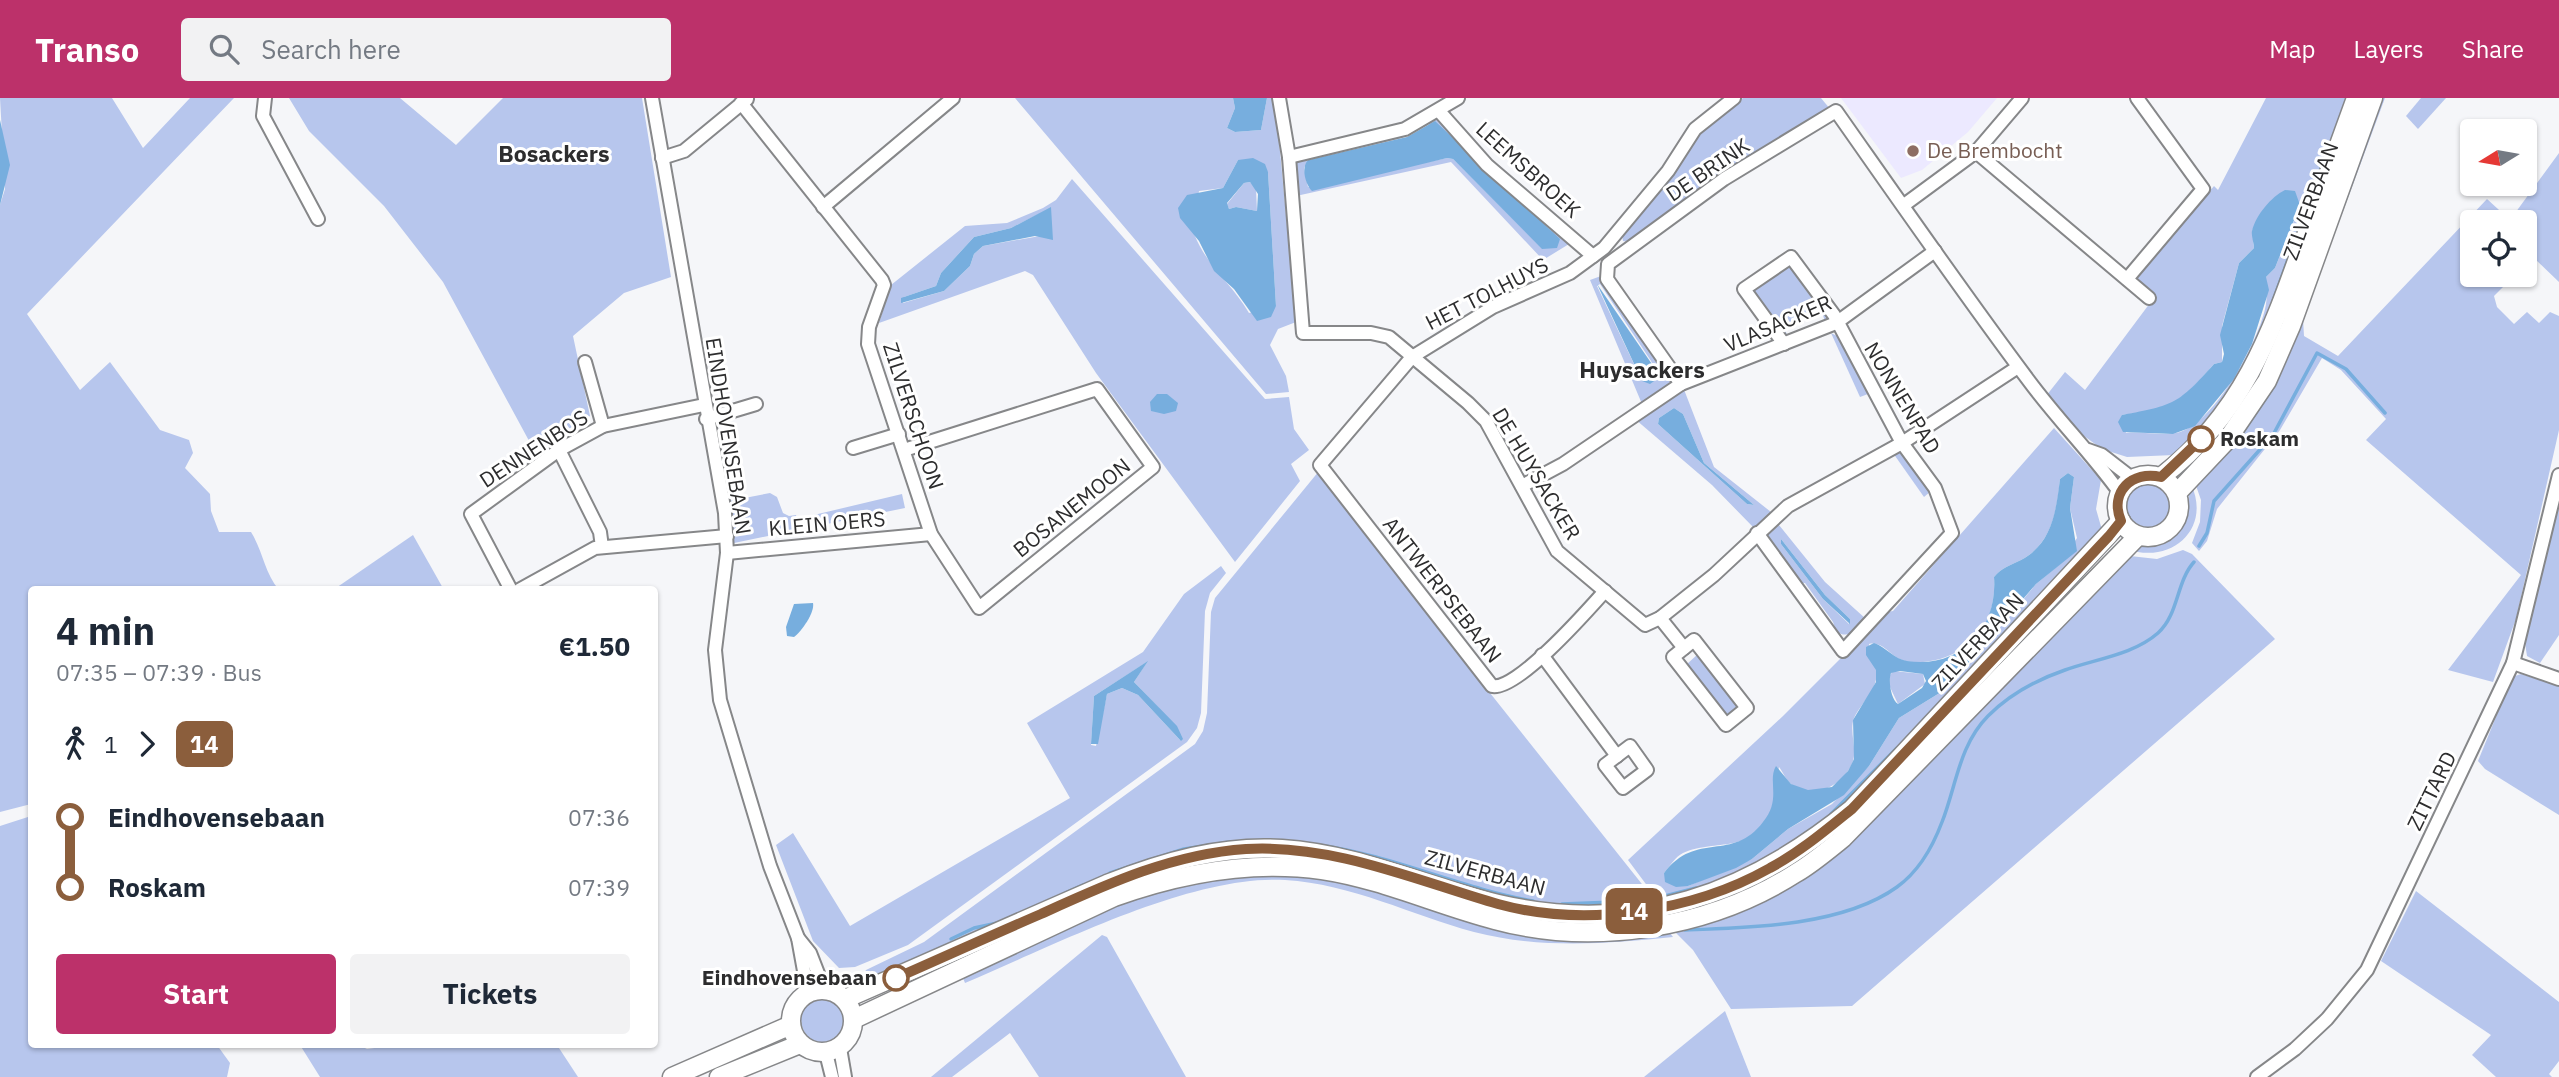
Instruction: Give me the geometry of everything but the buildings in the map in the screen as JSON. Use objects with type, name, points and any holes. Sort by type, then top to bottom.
[{"type":"main road","name":"ZILVERBAAN","points":[[2161,477],[2176,466],[2227,411],[2259,359],[2356,98]]},
{"type":"main road","name":"ZILVERBAAN","points":[[2177,493],[2227,440],[2267,381],[2291,326],[2373,98]]},
{"type":"main road","points":[[2151,475],[2161,477],[2177,493],[2180,510],[2173,527],[2158,537],[2138,536],[2121,521],[2117,509],[2120,493],[2133,479],[2151,475]]},
{"type":"main road","name":"ZILVERBAAN","points":[[845,999],[1149,868],[1194,856],[1245,849],[1316,853],[1354,859],[1502,905],[1554,914],[1616,913],[1661,907],[1722,890],[1769,869],[1813,841],[1852,809],[2121,521]]},
{"type":"main road","name":"ZILVERBAAN","points":[[854,1019],[1114,897],[1155,882],[1226,869],[1290,867],[1348,874],[1497,921],[1558,930],[1616,932],[1728,907],[1797,873],[1843,838],[2138,536]]},
{"type":"main road","points":[[816,991],[845,999],[854,1019],[853,1030],[833,1050],[812,1051],[800,1044],[791,1025],[794,1006],[816,991]]},
{"type":"main road","points":[[672,1077],[791,1025]]},
{"type":"main road","points":[[719,1077],[800,1044]]},
{"type":"street","points":[[265,98],[263,116],[318,219]]},
{"type":"street","name":"EINDHOVENSEBAAN","points":[[652,98],[727,536],[715,650],[720,700],[770,866],[798,938],[810,953],[816,991]]},
{"type":"street","points":[[823,207],[953,98]]},
{"type":"street","name":"DE HUYSACKER","points":[[1279,98],[1289,157],[1303,333],[1371,333],[1389,337],[1486,421],[1557,551],[1645,625],[1660,618]]},
{"type":"street","points":[[1289,157],[1405,128],[1458,98]]},
{"type":"street","name":"DE BRINK","points":[[1593,256],[1611,240],[1668,171],[1695,129],[1734,98]]},
{"type":"street","points":[[2022,98],[1976,152],[1904,205],[2018,367],[2063,425],[2088,450],[2094,464],[2120,493]]},
{"type":"street","points":[[2127,279],[2203,189],[2137,98]]},
{"type":"street","points":[[662,158],[684,151],[744,101]]},
{"type":"street","name":"ZILVERSCHOON","points":[[744,101],[884,285],[869,327],[868,344],[931,534],[979,608]]},
{"type":"street","name":"LEEMSBROEK","points":[[1439,111],[1487,165],[1593,256]]},
{"type":"street","name":"DE BRINK","points":[[1681,384],[1607,279],[1606,267],[1724,179],[1836,111],[1904,205]]},
{"type":"street","points":[[1976,152],[2149,298]]},
{"type":"street","name":"VLASACKER","points":[[1522,486],[1563,464],[1681,384],[1836,323],[1935,251]]},
{"type":"street","name":"HET TOLHUYS","points":[[1320,466],[1412,357],[1493,307],[1562,277],[1593,256]]},
{"type":"street","name":"NONNENPAD","points":[[1757,533],[1843,651],[1952,533],[1936,488],[1902,443],[1834,316],[1791,257],[1744,289],[1784,344]]},
{"type":"street","points":[[585,362],[603,426]]},
{"type":"street","points":[[1684,648],[1660,618],[1714,575],[1788,506],[1902,443],[2018,367]]},
{"type":"street","name":"BOSANEMOON","points":[[904,450],[1097,389],[1153,467],[979,608]]},
{"type":"street","points":[[706,419],[756,404]]},
{"type":"street","name":"DENNENBOS","points":[[509,586],[471,514],[559,450],[603,426],[704,405]]},
{"type":"street","points":[[853,448],[899,434]]},
{"type":"street","points":[[559,450],[600,532],[602,547]]},
{"type":"street","points":[[2088,450],[2102,455],[2133,479]]},
{"type":"street","name":"ANTWERPSEBAAN","points":[[1320,466],[1492,686],[1505,685],[1570,633],[1605,591]]},
{"type":"street","name":"ZITTARD","points":[[2257,1077],[2295,1049],[2327,1019],[2367,970],[2513,663],[2559,475]]},
{"type":"street","name":"KLEIN OERS","points":[[727,553],[931,534]]},
{"type":"street","points":[[527,586],[602,547],[727,536]]},
{"type":"street","points":[[1694,640],[1747,708],[1726,725],[1673,657],[1684,648],[1694,640]]},
{"type":"street","points":[[1542,655],[1617,756]]},
{"type":"street","points":[[2513,663],[2559,679]]},
{"type":"street","points":[[832,1077],[833,1050]]},
{"type":"street","points":[[833,1050],[845,1077]]},
{"type":"shaded area","points":[[0,98],[112,98],[143,148],[190,98],[234,98],[27,314],[80,390],[110,362],[160,430],[189,440],[193,453],[185,468],[210,494],[211,511],[219,532],[251,532],[276,586],[28,586],[28,805],[0,812],[0,205],[5,189]]},
{"type":"shaded area","points":[[289,98],[400,98],[456,145],[503,98],[642,98],[671,277],[624,293],[573,336],[590,416],[534,450],[443,282],[384,206],[309,131]]},
{"type":"shaded area","points":[[1015,98],[1233,98],[1235,108],[1227,128],[1235,132],[1261,130],[1267,98],[1275,98],[1296,322],[1278,329],[1270,345],[1286,376],[1289,392],[1266,394]],"holes":[[[1238,160],[1268,172],[1276,306],[1249,313],[1200,247],[1194,232],[1195,214],[1199,191],[1223,188]]]},
{"type":"shaded area","points":[[1233,98],[1267,98],[1261,130],[1235,132],[1227,128],[1235,108]]},
{"type":"shaded area","points":[[1743,98],[1821,98],[1830,109],[1629,242],[1623,241],[1622,235],[1703,127]]},
{"type":"shaded area","name":"De Brembocht","points":[[1841,98],[1997,98],[1968,132],[1922,170],[1901,178]]},
{"type":"shaded area","points":[[2266,98],[2353,98],[2261,347],[2216,411],[2174,455],[2127,457],[2102,449],[2073,428],[2046,396],[2065,372],[2085,390],[2153,299],[2134,281],[2214,186],[2218,190]],"holes":[[[2296,216],[2275,268],[2266,277],[2266,305],[2253,341],[2233,380],[2207,413],[2180,432],[2126,433],[2122,415],[2154,410],[2175,402],[2214,364],[2222,362],[2222,326],[2239,263],[2254,248],[2252,231],[2259,217]]]},
{"type":"shaded area","points":[[2376,98],[2385,98],[2303,319],[2304,336],[2338,356],[2460,227],[2460,287],[2503,287],[2494,296],[2497,307],[2514,324],[2527,312],[2539,323],[2550,312],[2559,316],[2559,430],[2516,619],[2493,682],[2448,670],[2521,575],[2366,440],[2386,419],[2341,370],[2322,358],[2280,430],[2217,509],[2207,541],[2199,551],[2192,543],[2200,522],[2201,500],[2194,480],[2254,410]]},
{"type":"shaded area","points":[[2421,98],[2446,98],[2418,129],[2406,116]]},
{"type":"shaded area","points":[[1435,115],[1569,244],[1543,260],[1451,162],[1296,196],[1295,162]],"holes":[[[1429,124],[1550,227],[1557,248],[1542,248],[1453,159],[1447,158],[1308,187],[1304,168],[1308,160],[1402,138]]]},
{"type":"shaded area","points":[[0,120],[10,165],[0,205]]},
{"type":"shaded area","points":[[1435,121],[1560,239],[1557,248],[1542,249],[1453,159],[1447,158],[1312,191],[1307,184],[1304,171],[1308,160],[1407,137]]},
{"type":"shaded area","points":[[2559,153],[2559,282],[2537,261],[2537,210],[2517,210],[2528,196],[2538,196],[2538,182]]},
{"type":"shaded area","points":[[1253,158],[1265,164],[1268,172],[1276,306],[1271,317],[1257,321],[1234,289],[1214,271],[1199,241],[1180,218],[1178,208],[1187,195],[1223,188],[1238,160]],"holes":[[[1250,182],[1258,194],[1257,211],[1236,207],[1229,209],[1227,203],[1244,183]]]},
{"type":"shaded area","points":[[1072,179],[1265,399],[1289,397],[1294,429],[1309,450],[1291,464],[1300,481],[1235,562],[1096,373],[1033,275],[1025,271],[879,323],[891,285],[965,226],[1007,223],[1056,200]],"holes":[[[1051,208],[1040,236],[983,246],[974,254],[970,266],[944,291],[903,303],[904,297],[936,286],[941,273],[974,237],[1011,228]]]},
{"type":"shaded area","points":[[1250,182],[1256,189],[1257,211],[1236,207],[1229,209],[1227,204],[1244,183]]},
{"type":"shaded area","points":[[2285,190],[2295,191],[2300,205],[2275,268],[2266,277],[2269,290],[2252,344],[2234,379],[2195,426],[2173,434],[2123,432],[2118,422],[2122,415],[2174,401],[2214,364],[2222,362],[2224,354],[2220,335],[2239,263],[2254,248],[2252,231],[2261,213],[2274,197]]},
{"type":"shaded area","points":[[2487,199],[2499,210],[2477,210]]},
{"type":"shaded area","points":[[1051,207],[1053,240],[1035,236],[983,246],[974,254],[970,266],[944,291],[901,303],[901,298],[936,286],[941,273],[974,237],[1011,228]]},
{"type":"shaded area","points":[[1791,261],[1830,315],[1825,321],[1821,310],[1784,326],[1788,338],[1784,339],[1749,290]]},
{"type":"shaded area","points":[[1601,276],[1671,374],[1669,385],[1642,404],[1590,280]],"holes":[[[1600,284],[1658,376],[1642,381],[1597,286]]]},
{"type":"shaded area","points":[[1597,284],[1656,370],[1657,379],[1650,384],[1642,381]]},
{"type":"shaded area","points":[[1831,333],[1837,336],[1868,394],[1860,397]]},
{"type":"shaded area","points":[[1683,387],[1714,467],[1771,512],[1754,528],[1712,485],[1635,419]],"holes":[[[1674,408],[1683,414],[1704,463],[1754,505],[1747,504],[1658,424],[1659,418]]]},
{"type":"shaded area","points":[[1157,394],[1167,394],[1178,403],[1176,411],[1164,414],[1151,411],[1150,402]]},
{"type":"shaded area","points":[[1674,408],[1683,414],[1704,463],[1754,505],[1747,504],[1658,424],[1659,418]]},
{"type":"shaded area","points":[[2054,428],[2101,480],[2096,509],[2102,530],[1856,800],[1768,865],[1660,903],[1628,860],[1783,716],[1887,612],[1893,611]],"holes":[[[2068,473],[2074,477],[2070,508],[2077,538],[2060,564],[2036,584],[1958,678],[1946,689],[1899,718],[1869,766],[1832,804],[1788,829],[1752,859],[1688,886],[1664,873],[1683,853],[1744,840],[1754,834],[1772,810],[1779,767],[1791,784],[1809,792],[1827,788],[1843,777],[1854,756],[1854,718],[1876,680],[1875,665],[1869,659],[1869,644],[1878,645],[1902,660],[1926,662],[1953,654],[1975,639],[1988,618],[1992,605],[1994,577],[2040,545],[2055,514],[2060,479]]]},
{"type":"shaded area","points":[[1900,451],[1931,491],[1924,497],[1893,453]]},
{"type":"shaded area","points":[[1319,471],[1467,664],[1657,903],[1571,910],[1244,846],[866,982],[862,979],[859,982],[866,970],[924,942],[1195,744],[1203,731],[1207,713],[1211,612],[1215,598]]},
{"type":"shaded area","points":[[2068,473],[2074,477],[2070,508],[2077,551],[2036,584],[1946,689],[1899,718],[1869,766],[1844,795],[1788,829],[1752,859],[1736,868],[1688,886],[1676,887],[1665,882],[1664,873],[1676,860],[1702,849],[1739,841],[1763,822],[1772,806],[1776,766],[1791,784],[1808,790],[1832,787],[1848,771],[1854,759],[1853,720],[1876,682],[1876,670],[1866,655],[1866,647],[1874,643],[1902,660],[1926,662],[1944,659],[1972,642],[1990,613],[1994,577],[2032,553],[2046,535],[2054,514],[2060,479]],"holes":[[[1900,671],[1923,674],[1926,681],[1922,688],[1898,704],[1891,690],[1891,673]]]},
{"type":"shaded area","points":[[2148,484],[2164,491],[2171,507],[2164,523],[2148,530],[2132,523],[2125,507],[2132,491]]},
{"type":"shaded area","points":[[2191,484],[2196,500],[2196,515],[2192,529],[2183,539],[2159,552],[2143,553],[2127,549],[2162,542],[2176,534],[2186,517]]},
{"type":"shaded area","points":[[770,493],[777,497],[783,513],[796,515],[797,519],[902,494],[905,508],[734,543],[729,501]]},
{"type":"shaded area","points":[[2559,506],[2559,635],[2540,663],[2527,656],[2525,643]]},
{"type":"shaded area","points":[[1779,525],[1825,582],[1866,619],[1849,634],[1836,631],[1833,622],[1805,583],[1800,583],[1768,535]],"holes":[[[1781,539],[1825,595],[1850,619],[1849,624],[1823,599],[1781,544]]]},
{"type":"shaded area","points":[[413,535],[442,586],[339,586]]},
{"type":"shaded area","points":[[1781,539],[1825,595],[1850,619],[1850,624],[1823,599],[1781,544]]},
{"type":"shaded area","points":[[2183,550],[2192,554],[2275,639],[1852,1006],[1731,1009],[1693,950],[1670,927],[1808,870],[2124,559],[2129,560],[2130,556],[2157,559]]},
{"type":"shaded area","points":[[1221,566],[1226,573],[1210,593],[1205,611],[1201,713],[1197,728],[1187,742],[908,945],[855,967],[839,968],[813,941],[776,845],[793,833],[850,926],[1070,798],[1027,723],[1143,652],[1184,594]],"holes":[[[1147,662],[1134,682],[1158,707],[1181,741],[1138,695],[1122,688],[1107,694],[1096,746],[1091,745],[1094,696]]]},
{"type":"shaded area","points":[[813,603],[810,616],[801,630],[794,637],[787,636],[786,627],[794,604]]},
{"type":"shaded area","points":[[1698,654],[1739,707],[1728,716],[1686,665]]},
{"type":"shaded area","points":[[1148,661],[1134,682],[1177,726],[1183,739],[1181,741],[1138,695],[1122,688],[1107,694],[1098,744],[1091,744],[1094,696]]},
{"type":"shaded area","points":[[1893,671],[1923,674],[1925,684],[1898,704],[1889,685]]},
{"type":"shaded area","points":[[2521,674],[2559,686],[2559,815],[2485,769],[2478,761],[2509,685],[2515,676]]},
{"type":"shaded area","points":[[28,817],[28,1048],[219,1048],[230,1063],[227,1077],[0,1077],[0,826]]},
{"type":"shaded area","points":[[1318,873],[1491,921],[1667,929],[1673,937],[1573,944],[1523,941],[1474,932],[1334,887],[1285,880],[1248,881],[1208,888],[1166,900],[1123,915],[965,983],[963,978],[1015,946],[1115,901],[1192,877]]},
{"type":"shaded area","points":[[2416,891],[2559,1002],[2559,1061],[2549,1074],[2552,1077],[2496,1077],[2472,1055],[2491,1035],[2381,961]]},
{"type":"shaded area","points":[[1102,935],[1107,937],[1186,1077],[1039,1077],[1010,1033],[952,1077],[931,1077]]},
{"type":"shaded area","points":[[824,997],[840,1004],[847,1020],[840,1036],[824,1043],[808,1036],[801,1020],[808,1004]]},
{"type":"shaded area","points":[[1725,1011],[1751,1077],[1644,1077]]},
{"type":"shaded area","points":[[302,1048],[559,1048],[578,1077],[320,1077]]},
{"type":"waterway","points":[[2273,301],[2326,154]]},
{"type":"waterway","points":[[2199,546],[2207,533],[2214,501],[2273,435],[2317,353],[2346,369],[2385,413]]},
{"type":"waterway","points":[[2240,436],[2271,390]]},
{"type":"waterway","points":[[1685,930],[1766,926],[1823,917],[1875,900],[1897,887],[1912,874],[1934,840],[1947,809],[1964,753],[1978,727],[1988,716],[2014,695],[2044,678],[2137,647],[2158,633],[2170,617],[2184,579],[2194,562]]},
{"type":"waterway","points":[[1831,814],[1897,748]]},
{"type":"waterway","points":[[1110,873],[1184,849],[1230,842]]},
{"type":"waterway","points":[[1318,845],[1372,856],[1533,901]]},
{"type":"waterway","points":[[1063,894],[1083,885]]},
{"type":"waterway","points":[[1665,896],[1696,888]]},
{"type":"waterway","points":[[1562,904],[1640,901]]},
{"type":"waterway","points":[[951,939],[974,928],[1002,922]]},
{"type":"waterway","points":[[1579,940],[1660,935]]},
{"type":"bus line","name":"14","points":[[896,978],[1149,868],[1194,856],[1245,849],[1280,849],[1354,859],[1502,905],[1554,914],[1616,913],[1661,907],[1722,890],[1769,869],[1813,841],[1852,809],[2109,536],[2121,521],[2117,502],[2123,487],[2141,476],[2161,477],[2176,466],[2201,439]]},
{"type":"place","name":"De Brembocht","points":[[1913,151]]},
{"type":"place","name":"Roskam","points":[[2201,439]]},
{"type":"place","name":"Eindhovensebaan","points":[[896,978]]},
{"type":"district","name":"Bosackers","points":[[554,154]]},
{"type":"district","name":"Huysackers","points":[[1642,370]]}]
